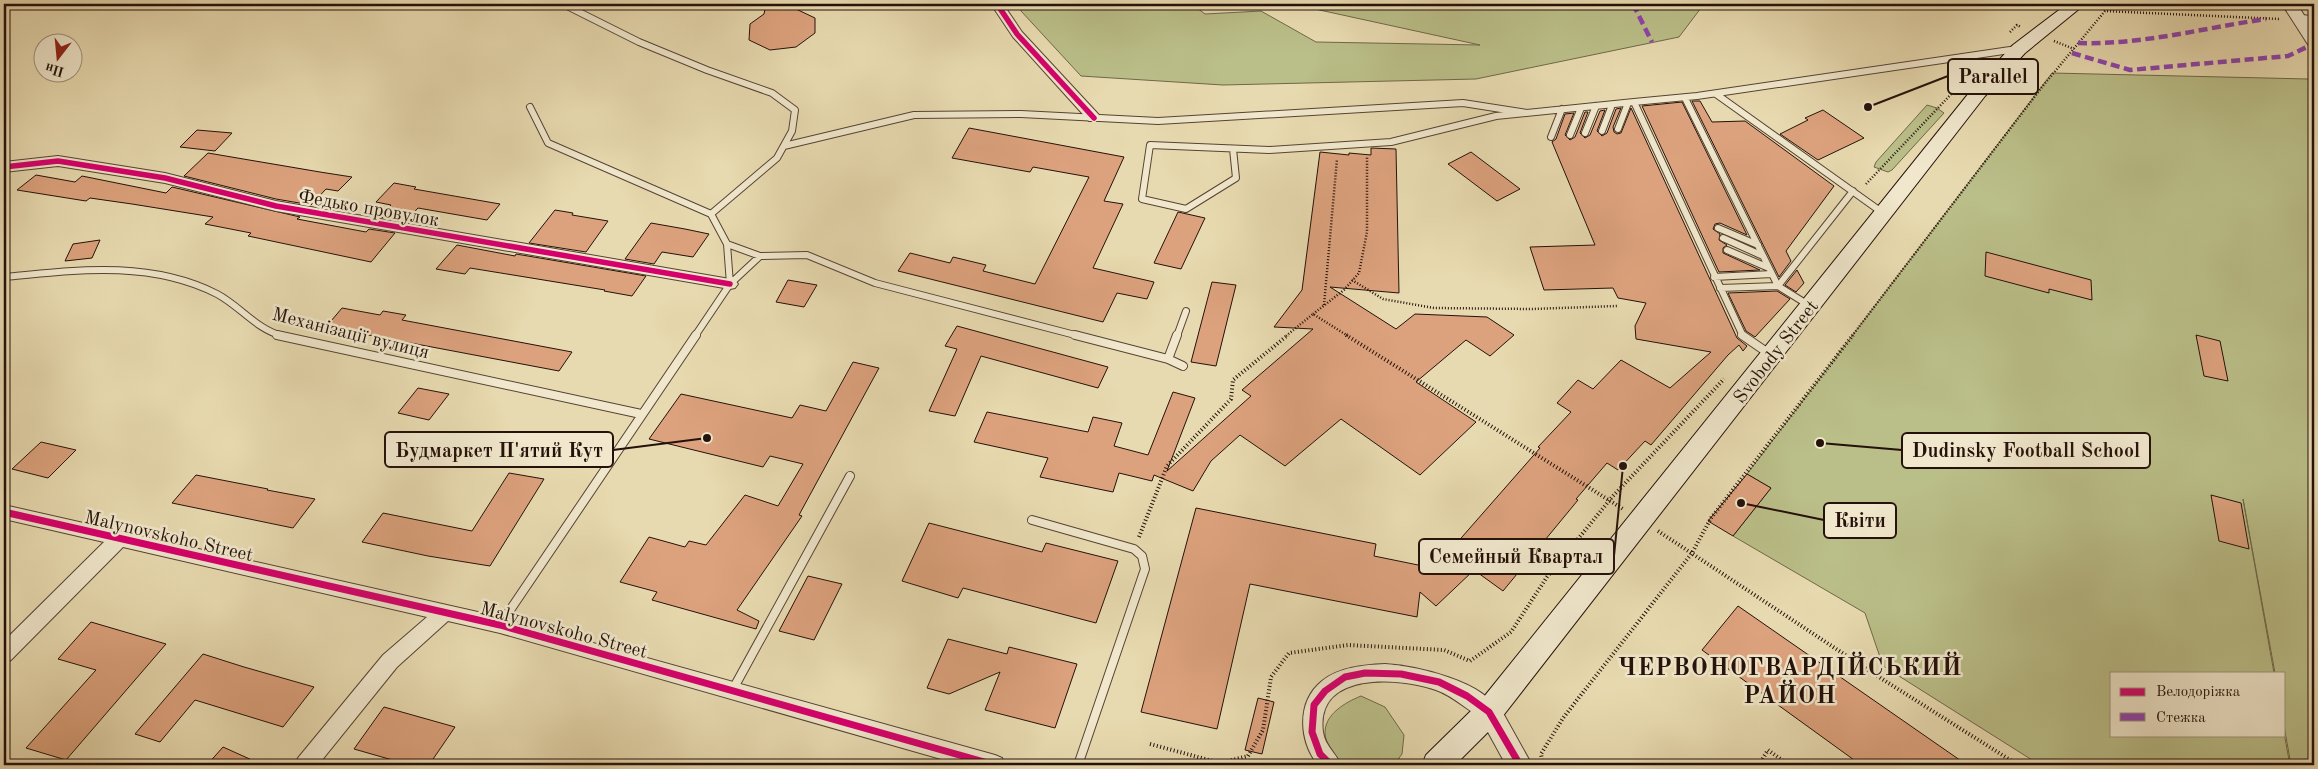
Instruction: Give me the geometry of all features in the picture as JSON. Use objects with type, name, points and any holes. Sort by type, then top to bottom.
[{"type":"main road","name":"Svobody Street","points":[[1436,765],[1489,712],[1979,92],[2019,49],[2077,4]]},
{"type":"street","points":[[997,4],[1016,34],[1094,118]]},
{"type":"street","points":[[2290,4],[2291,19],[2314,43]]},
{"type":"street","points":[[2291,19],[2314,20]]},
{"type":"street","name":"Федько провулок","points":[[4,167],[58,161],[165,178],[276,206],[730,284]]},
{"type":"street","name":"Malynovskoho Street","points":[[4,512],[120,540],[500,625],[995,765]]},
{"type":"street","points":[[4,654],[120,540]]},
{"type":"street","points":[[305,765],[390,661],[444,613]]},
{"type":"street","points":[[1331,765],[1320,754],[1312,732],[1314,705],[1325,691],[1345,677],[1365,673],[1401,674],[1439,682],[1468,696],[1489,712],[1520,765]]},
{"type":"lane","points":[[563,4],[639,42],[707,70],[772,93],[795,110],[792,131],[777,158],[711,214]]},
{"type":"lane","points":[[1233,149],[1236,178],[1186,209],[1142,199],[1150,145],[1269,150],[1391,142],[1496,116],[1685,98],[2019,49]]},
{"type":"lane","points":[[1716,94],[1884,213]]},
{"type":"lane","points":[[1685,98],[1778,286]]},
{"type":"lane","points":[[784,146],[862,129],[914,115],[1021,114],[1158,120],[1463,103],[1527,113]]},
{"type":"lane","points":[[1618,129],[1631,103]]},
{"type":"lane","points":[[1631,103],[1743,337],[1772,355]]},
{"type":"lane","points":[[1602,132],[1612,105]]},
{"type":"lane","points":[[1585,134],[1596,106]]},
{"type":"lane","points":[[530,107],[548,143],[711,214],[727,244],[730,284]]},
{"type":"lane","points":[[1570,135],[1581,108]]},
{"type":"lane","points":[[1551,137],[1562,110]]},
{"type":"lane","points":[[1778,286],[1853,191]]},
{"type":"lane","points":[[1718,228],[1758,245]]},
{"type":"lane","points":[[1723,238],[1763,256]]},
{"type":"lane","points":[[727,244],[760,256],[807,255],[875,283],[1168,359],[1183,366]]},
{"type":"lane","points":[[1728,250],[1771,271]]},
{"type":"lane","points":[[500,625],[730,284],[760,256]]},
{"type":"lane","name":"Механізації вулиця","points":[[4,276],[82,270],[136,270],[182,277],[219,295],[269,332],[641,414]]},
{"type":"lane","points":[[1714,277],[1771,271]]},
{"type":"lane","points":[[1720,288],[1778,286],[1811,306]]},
{"type":"lane","points":[[1168,359],[1186,311]]},
{"type":"lane","points":[[732,691],[850,476]]},
{"type":"lane","points":[[1032,520],[1134,549],[1142,556],[1145,569],[1078,765]]},
{"type":"path","points":[[1542,765],[1541,754],[1562,718],[1692,553],[1711,518],[1747,474],[2042,86],[2105,11],[2291,19]]},
{"type":"path","points":[[1134,549],[1167,466],[1231,399],[1233,380],[1324,305],[1359,273],[1367,232],[1366,144]]},
{"type":"path","points":[[1324,305],[1338,146]]},
{"type":"path","points":[[1352,280],[1383,299],[1434,308],[1532,309],[1617,306]]},
{"type":"path","points":[[1313,314],[1640,519],[1871,672],[2018,765]]},
{"type":"path","points":[[1759,765],[1768,750],[1789,765]]},
{"type":"green space","points":[[1021,4],[1192,4],[1205,14],[1261,11],[1316,42],[1480,45],[1292,4],[1704,4],[1679,37],[1476,79],[1223,85],[1081,76],[1021,11]]},
{"type":"green space","points":[[2052,73],[2308,79],[2314,91],[2314,765],[2291,765],[2286,736],[2286,672],[2275,672],[2243,499],[2274,672],[2110,672],[2110,736],[2285,736],[2290,765],[2040,765],[1883,666],[1865,613],[1733,536],[1771,488],[1747,474]]},
{"type":"green space","points":[[1927,105],[1937,108],[1944,113],[1892,170],[1888,172],[1874,167],[1876,162]]},
{"type":"green space","points":[[1361,696],[1385,707],[1404,735],[1402,754],[1394,765],[1344,765],[1328,744],[1325,734],[1326,725],[1331,717],[1348,702]]},
{"type":"building","points":[[766,4],[795,4],[796,9],[815,18],[815,33],[796,47],[770,50],[749,40],[750,24],[764,14]]},
{"type":"building","points":[[1692,101],[1700,101],[1712,122],[1745,121],[1834,186],[1786,251],[1791,261],[1779,277]]},
{"type":"building","points":[[1682,102],[1747,235],[1720,223],[1715,224],[1713,229],[1720,234],[1719,240],[1727,245],[1723,248],[1723,253],[1760,270],[1719,272],[1642,106]]},
{"type":"building","points":[[1621,108],[1613,127],[1614,132],[1617,134],[1621,133],[1631,108],[1737,338],[1747,346],[1743,351],[1739,345],[1728,355],[1651,445],[1645,441],[1618,470],[1607,463],[1503,591],[1474,570],[1436,606],[1420,592],[1417,617],[1250,584],[1217,729],[1141,712],[1196,508],[1376,544],[1374,556],[1423,566],[1443,550],[1448,553],[1540,448],[1538,447],[1571,412],[1557,403],[1578,380],[1593,389],[1621,360],[1670,388],[1711,352],[1636,339],[1635,326],[1646,303],[1618,298],[1613,288],[1544,290],[1530,247],[1595,245],[1552,142],[1556,139],[1565,114],[1574,113],[1565,135],[1570,140],[1575,137],[1585,112],[1588,112],[1580,133],[1585,138],[1590,135],[1600,111],[1605,110],[1597,131],[1602,136],[1607,133],[1616,109]]},
{"type":"building","points":[[1823,110],[1864,138],[1818,160],[1780,134],[1808,120],[1805,118]]},
{"type":"building","points":[[969,128],[1124,157],[1104,201],[1123,204],[1093,268],[1154,282],[1147,299],[1117,293],[1103,322],[898,271],[910,253],[950,263],[953,257],[986,265],[983,271],[1035,284],[1089,177],[1033,167],[1030,172],[952,158]]},
{"type":"building","points":[[197,130],[232,133],[215,151],[180,147]]},
{"type":"building","points":[[1371,148],[1396,149],[1399,293],[1330,287],[1396,329],[1415,314],[1487,317],[1514,335],[1490,356],[1466,340],[1416,382],[1476,422],[1420,475],[1341,419],[1285,466],[1240,435],[1211,461],[1193,491],[1154,475],[1152,481],[1119,473],[1113,492],[1040,477],[1048,458],[974,442],[987,412],[1088,432],[1093,417],[1122,423],[1114,446],[1148,455],[1173,392],[1195,398],[1167,471],[1251,396],[1242,390],[1313,329],[1274,327],[1302,290],[1320,152],[1371,155]]},
{"type":"building","points":[[1471,152],[1520,189],[1497,201],[1448,164]]},
{"type":"building","points":[[208,153],[352,177],[338,191],[326,189],[311,205],[276,199],[184,176]]},
{"type":"building","points":[[36,175],[75,182],[82,176],[166,193],[172,187],[300,217],[297,219],[366,232],[369,229],[395,233],[371,262],[248,236],[251,233],[205,224],[213,217],[90,198],[86,201],[17,190]]},
{"type":"building","points":[[394,183],[416,187],[414,189],[500,204],[487,220],[418,208],[406,221],[380,217],[391,205],[376,202]]},
{"type":"building","points":[[555,210],[608,221],[586,252],[529,243]]},
{"type":"building","points":[[1178,212],[1205,218],[1181,269],[1154,263]]},
{"type":"building","points":[[651,223],[709,234],[693,257],[662,252],[654,264],[625,259]]},
{"type":"building","points":[[100,240],[92,258],[65,261],[73,244]]},
{"type":"building","points":[[457,245],[646,276],[632,296],[470,268],[465,274],[436,269]]},
{"type":"building","points":[[1986,252],[2091,280],[2092,300],[2049,289],[2049,293],[1985,276]]},
{"type":"building","points":[[1797,270],[1804,283],[1796,292],[1785,285]]},
{"type":"building","points":[[788,280],[817,285],[804,307],[776,302]]},
{"type":"building","points":[[1212,282],[1236,285],[1216,366],[1191,362]]},
{"type":"building","points":[[1777,291],[1790,299],[1755,337],[1746,331],[1728,293]]},
{"type":"building","points":[[342,308],[380,315],[383,311],[406,315],[402,320],[572,352],[559,371],[326,327]]},
{"type":"building","points":[[957,326],[1108,367],[1098,388],[981,356],[955,416],[929,411],[957,349],[945,346]]},
{"type":"building","points":[[2196,335],[2220,341],[2228,381],[2204,376]]},
{"type":"building","points":[[853,362],[879,368],[799,515],[802,516],[737,610],[759,621],[756,629],[652,600],[657,592],[620,582],[649,537],[685,547],[689,541],[706,545],[745,495],[778,506],[803,464],[770,456],[763,467],[649,439],[681,394],[792,418],[800,405],[826,411]]},
{"type":"building","points":[[418,388],[449,394],[429,420],[398,413]]},
{"type":"building","points":[[41,442],[76,450],[48,478],[12,469]]},
{"type":"building","points":[[509,473],[544,479],[490,566],[428,556],[362,542],[383,513],[472,531]]},
{"type":"building","points":[[1747,474],[1771,488],[1733,536],[1708,521]]},
{"type":"building","points":[[196,475],[315,499],[293,528],[172,503]]},
{"type":"building","points":[[2211,495],[2241,503],[2249,549],[2219,541]]},
{"type":"building","points":[[929,523],[1042,552],[1046,543],[1118,561],[1096,623],[963,588],[958,598],[902,581]]},
{"type":"building","points":[[808,576],[842,584],[814,640],[779,631]]},
{"type":"building","points":[[1738,606],[1967,765],[1861,765],[1702,650]]},
{"type":"building","points":[[91,622],[166,644],[66,760],[26,748],[96,670],[58,659]]},
{"type":"building","points":[[948,639],[1007,654],[1009,647],[1077,664],[1055,728],[985,710],[1000,672],[949,694],[927,688]]},
{"type":"building","points":[[203,654],[314,687],[283,727],[195,700],[160,742],[135,734]]},
{"type":"building","points":[[1258,698],[1274,702],[1262,754],[1245,750]]},
{"type":"building","points":[[384,707],[455,727],[429,765],[410,765],[354,749]]},
{"type":"building","points":[[223,747],[263,765],[207,765]]},
{"type":"marked path","points":[[1633,4],[1652,42]]},
{"type":"marked path","points":[[2078,43],[2126,42],[2266,19]]},
{"type":"marked path","points":[[2072,53],[2130,70],[2288,56],[2309,46]]},
{"type":"cycle path","points":[[997,4],[1017,34],[1094,118]]},
{"type":"cycle path","points":[[4,167],[58,161],[165,178],[276,206],[730,284]]},
{"type":"cycle path","points":[[4,512],[500,625],[995,765]]},
{"type":"cycle path","points":[[1331,765],[1320,754],[1312,732],[1314,705],[1325,691],[1345,677],[1365,673],[1401,674],[1439,682],[1467,696],[1489,712],[1520,765]]},
{"type":"place","name":"Parallel","points":[[1868,107]]},
{"type":"place","name":"Будмаркет П'ятий Кут","points":[[707,438]]},
{"type":"place","name":"Dudinsky Football School","points":[[1820,443]]},
{"type":"place","name":"Семейный Квартал","points":[[1623,466]]},
{"type":"place","name":"Квіти","points":[[1741,503]]},
{"type":"district","name":"ЧЕРВОНОГВАРДІЙСЬКИЙ РАЙОН","points":[[1790,681]]}]
